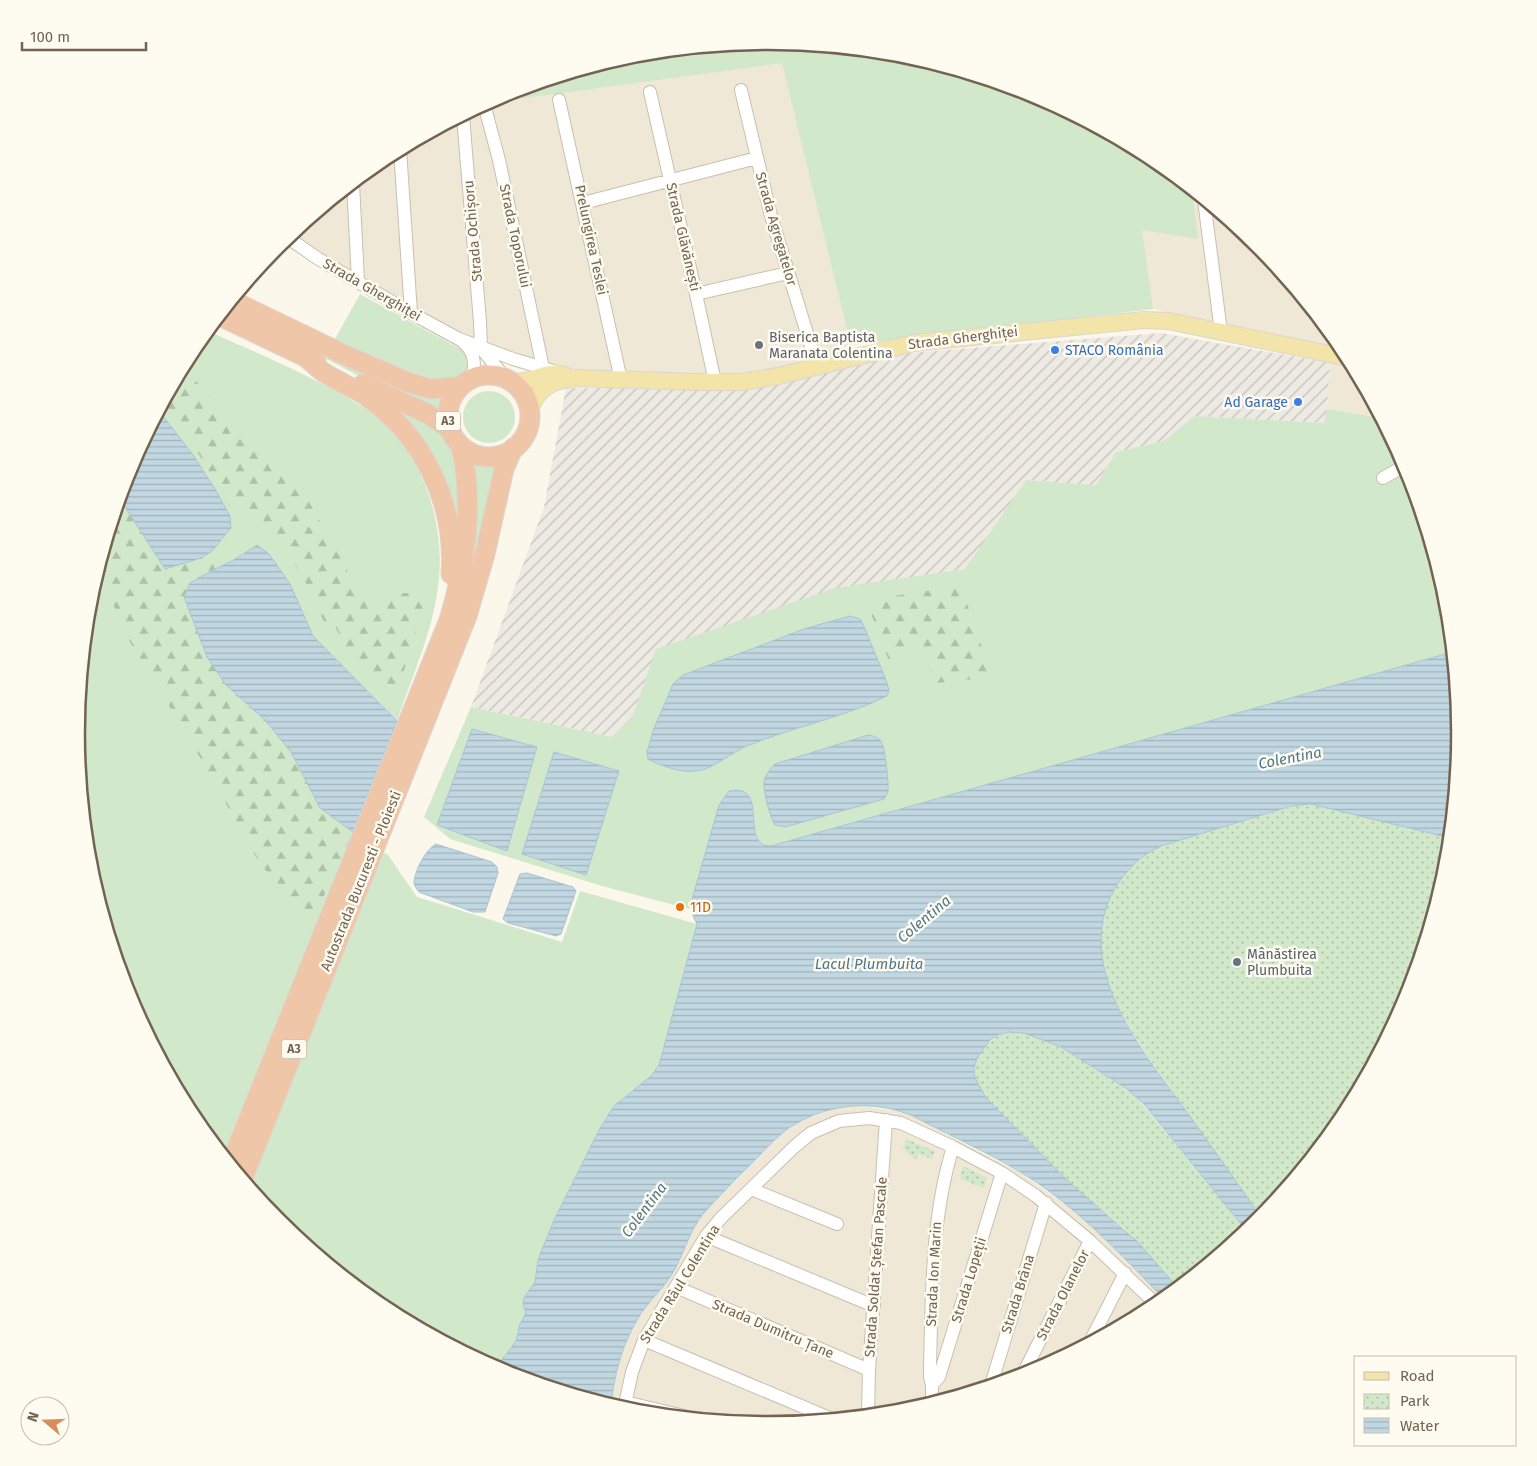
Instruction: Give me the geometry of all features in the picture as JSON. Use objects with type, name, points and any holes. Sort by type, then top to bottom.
[{"type":"highway","points":[[238,303],[345,355],[424,387],[437,389],[467,383],[489,375],[508,380],[523,394],[529,411]]},
{"type":"highway","name":"A3","points":[[226,319],[428,414],[450,430],[461,446],[466,486],[464,553],[455,598],[434,658],[423,707]]},
{"type":"highway","points":[[299,353],[324,372],[353,388],[384,410],[401,426],[412,440],[424,457],[433,475],[445,509],[450,531],[451,551],[449,590],[434,658]]},
{"type":"highway","name":"A3","points":[[450,430],[448,411],[450,402],[467,383]]},
{"type":"highway","name":"A3","points":[[461,446],[478,455],[487,456],[497,456],[513,448],[528,428],[529,411]]},
{"type":"highway","name":"Autostrada Bucuresti - Ploiesti","points":[[234,1157],[338,917],[423,707],[466,616],[477,584],[504,469],[513,448]]},
{"type":"highway","name":"Autostrada Bucuresti - Ploiesti","points":[[245,1171],[338,917]]},
{"type":"main road","name":"Strada Gherghiței","points":[[529,411],[535,398],[550,384],[561,380],[577,378],[715,382],[752,381],[914,343],[1144,320],[1160,320],[1337,356]]},
{"type":"main road","name":"Strada Gherghiței","points":[[550,370],[577,378]]},
{"type":"main road","points":[[508,380],[522,382],[547,374],[550,370]]},
{"type":"street","name":"Strada Agregatelor","points":[[741,90],[771,216],[817,366]]},
{"type":"street","name":"Strada Glăvănești","points":[[650,92],[715,382]]},
{"type":"street","name":"Prelungirea Teslei","points":[[559,100],[621,380]]},
{"type":"street","name":"Strada Toporului","points":[[486,111],[550,370]]},
{"type":"street","name":"Strada Ochișoru","points":[[463,121],[480,322],[480,348]]},
{"type":"street","points":[[401,158],[411,313]]},
{"type":"street","points":[[583,203],[757,158]]},
{"type":"street","points":[[353,191],[358,281]]},
{"type":"street","points":[[1205,208],[1220,332]]},
{"type":"street","name":"Strada Gherghiței","points":[[294,242],[317,258],[459,339],[480,348],[550,370]]},
{"type":"street","points":[[696,294],[788,273]]},
{"type":"street","name":"Strada Gherghiței","points":[[459,339],[468,346],[473,354],[475,364],[467,383]]},
{"type":"street","name":"Strada Gherghiței","points":[[480,348],[508,380]]},
{"type":"street","points":[[1383,478],[1399,469]]},
{"type":"street","name":"Strada Râul Colentina","points":[[625,1401],[632,1372],[644,1340],[706,1236],[721,1218],[798,1143],[819,1129],[849,1119],[886,1120],[915,1129],[954,1147],[1002,1174],[1046,1203],[1090,1241],[1151,1299]]},
{"type":"street","name":"Strada Soldat Ștefan Pascale","points":[[868,1408],[869,1370],[886,1120]]},
{"type":"street","name":"Strada Ion Marin","points":[[932,1396],[930,1358],[936,1230],[942,1193],[954,1147]]},
{"type":"street","name":"Strada Lopeții","points":[[932,1385],[939,1377],[1002,1174]]},
{"type":"street","points":[[751,1189],[836,1224]]},
{"type":"street","name":"Strada Brâna","points":[[993,1378],[1046,1203]]},
{"type":"street","points":[[706,1236],[874,1306]]},
{"type":"street","name":"Strada Olanelor","points":[[1028,1365],[1090,1241]]},
{"type":"street","points":[[1095,1333],[1125,1273]]},
{"type":"street","name":"Strada Dumitru Țane","points":[[676,1287],[869,1370]]},
{"type":"street","points":[[644,1340],[822,1414]]},
{"type":"shaded area","points":[[724,51],[813,51],[902,63],[988,86],[1071,120],[1110,142],[1148,165],[1219,219],[1282,283],[1310,317],[1333,350],[1153,309],[915,332],[851,345],[804,366],[752,378],[565,372],[494,350],[466,354],[288,248],[318,219],[353,191],[389,165],[427,142],[466,120],[507,102],[549,86],[592,73],[635,63]]},
{"type":"shaded area","points":[[1161,333],[1330,363],[1327,409],[1324,423],[1194,416],[1164,441],[1116,452],[1096,485],[1026,480],[966,569],[948,572],[657,649],[632,718],[612,737],[471,707],[544,507],[566,388],[711,388],[781,384],[883,355]]},
{"type":"shaded area","points":[[1330,363],[1343,366],[1373,417],[1327,409]]},
{"type":"shaded area","points":[[854,1105],[896,1111],[913,1116],[1021,1173],[1067,1206],[1101,1236],[1158,1293],[1071,1346],[1030,1364],[988,1380],[902,1403],[813,1415],[768,1416],[724,1415],[679,1410],[612,1398],[618,1364],[628,1336],[646,1307],[668,1280],[693,1229],[703,1214],[780,1135],[800,1122],[835,1108]]},
{"type":"green space","points":[[724,51],[813,51],[902,63],[988,86],[1071,120],[1110,142],[1148,165],[1193,198],[1198,239],[1142,230],[1153,309],[851,345],[782,63],[517,99],[549,86],[635,63]]},
{"type":"green space","points":[[360,294],[460,349],[468,361],[464,375],[453,380],[428,378],[394,366],[335,339]]},
{"type":"green space","points":[[215,334],[313,379],[365,408],[385,424],[400,440],[412,458],[430,499],[436,521],[439,544],[440,566],[438,587],[421,655],[397,721],[313,636],[301,612],[257,545],[219,567],[320,808],[388,855],[417,897],[562,942],[580,891],[697,924],[659,1065],[651,1076],[614,1106],[599,1130],[554,1220],[538,1260],[535,1282],[523,1304],[526,1313],[520,1324],[516,1341],[501,1361],[466,1346],[427,1324],[389,1301],[353,1275],[318,1247],[255,1183],[227,1149],[177,1074],[137,994],[122,953],[109,910],[91,822],[85,733],[91,644],[109,556],[126,503],[201,558],[212,550],[230,516],[193,455],[164,417],[177,391]]},
{"type":"green space","points":[[301,342],[447,395],[443,403],[441,416],[372,383],[300,345]]},
{"type":"green space","points":[[188,373],[202,387],[242,441],[276,459],[304,493],[360,594],[374,605],[400,593],[413,593],[423,608],[402,677],[386,694],[344,645],[333,623],[324,622],[301,573],[258,514],[230,508],[197,451],[166,412]]},
{"type":"green space","points":[[484,391],[494,391],[508,398],[515,412],[515,422],[508,436],[494,443],[484,443],[474,439],[467,432],[463,422],[463,412],[467,402],[474,395]]},
{"type":"green space","points":[[380,401],[442,430],[445,438],[456,453],[461,537],[449,508]]},
{"type":"green space","points":[[1327,409],[1373,417],[1381,431],[1390,454],[1400,472],[1428,556],[1447,653],[771,846],[763,845],[756,834],[749,796],[693,896],[690,909],[602,886],[450,839],[424,817],[471,707],[612,737],[632,718],[656,649],[835,588],[965,569],[1026,480],[1096,485],[1116,452],[1164,441],[1194,416],[1324,423]]},
{"type":"green space","points":[[469,461],[479,465],[496,465],[479,545],[452,626]]},
{"type":"green space","points":[[125,506],[165,569],[201,558],[209,553],[220,566],[190,583],[226,685],[265,720],[291,752],[320,808],[353,832],[312,922],[260,864],[201,759],[130,642],[103,582]]},
{"type":"green space","points":[[961,586],[992,677],[937,683],[920,647],[889,661],[866,600]]},
{"type":"green space","points":[[1301,804],[1319,806],[1443,836],[1428,910],[1415,953],[1400,994],[1381,1035],[1360,1074],[1310,1149],[1282,1183],[1255,1209],[1129,1027],[1115,1001],[1105,974],[1101,947],[1103,920],[1113,893],[1133,865],[1161,846]]},
{"type":"green space","points":[[1009,1032],[1024,1033],[1061,1047],[1135,1095],[1242,1225],[1219,1247],[1173,1283],[1138,1242],[1061,1175],[980,1091],[974,1071],[978,1055],[994,1038]]},
{"type":"green space","points":[[906,1139],[935,1151],[932,1159],[918,1154],[916,1161],[903,1148]]},
{"type":"green space","points":[[963,1166],[987,1178],[984,1188],[960,1179]]},
{"type":"water","points":[[164,417],[193,455],[215,489],[230,516],[231,528],[212,551],[201,558],[165,569],[125,506],[137,472]]},
{"type":"water","points":[[257,545],[269,554],[290,584],[313,636],[397,721],[353,832],[320,808],[291,752],[265,720],[226,685],[207,657],[184,597],[190,583],[232,561]]},
{"type":"water","points":[[850,616],[860,619],[863,624],[886,680],[889,690],[887,696],[870,704],[747,746],[703,770],[678,770],[648,759],[647,752],[653,731],[673,684],[683,675],[804,629]]},
{"type":"water","name":"Lacul Plumbuita","points":[[1447,653],[1451,733],[1450,778],[1443,836],[1310,804],[1292,806],[1161,846],[1147,854],[1128,870],[1118,883],[1103,920],[1101,950],[1107,980],[1119,1009],[1153,1065],[1256,1211],[1242,1225],[1143,1103],[1127,1089],[1061,1047],[1024,1033],[1009,1032],[998,1035],[989,1041],[977,1058],[974,1068],[975,1078],[986,1098],[1069,1182],[1138,1242],[1173,1283],[1159,1293],[1114,1248],[1061,1200],[1022,1173],[982,1151],[913,1116],[881,1107],[850,1106],[819,1113],[789,1128],[771,1144],[698,1220],[672,1274],[645,1308],[631,1330],[618,1367],[612,1398],[549,1380],[501,1361],[516,1341],[520,1324],[526,1313],[523,1304],[524,1298],[535,1282],[538,1260],[554,1220],[599,1130],[614,1106],[651,1076],[659,1065],[697,924],[692,911],[693,896],[719,805],[729,791],[739,790],[750,797],[756,836],[763,845],[771,846]]},
{"type":"water","points":[[472,729],[537,747],[507,851],[437,825]]},
{"type":"water","points":[[868,735],[878,738],[883,746],[888,787],[888,792],[884,799],[785,827],[775,825],[767,804],[764,781],[775,764]]},
{"type":"water","points":[[554,752],[619,771],[586,875],[522,854]]},
{"type":"water","points":[[436,844],[492,862],[497,867],[498,873],[485,912],[473,912],[419,892],[414,883],[416,872],[425,855]]},
{"type":"water","points":[[527,873],[573,887],[576,891],[561,934],[556,936],[508,923],[503,919],[520,874]]},
{"type":"place","name":"Biserica Baptista Maranata Colentina","points":[[759,345]]},
{"type":"place","name":"STACO România","points":[[1055,350]]},
{"type":"place","name":"Ad Garage","points":[[1298,402]]},
{"type":"place","name":"11D","points":[[680,907]]},
{"type":"place","name":"Mânăstirea Plumbuita","points":[[1237,962]]},
{"type":"water label","name":"Colentina","points":[[1290,758]]},
{"type":"water label","name":"Colentina","points":[[924,919]]},
{"type":"water label","name":"Colentina","points":[[644,1210]]}]
